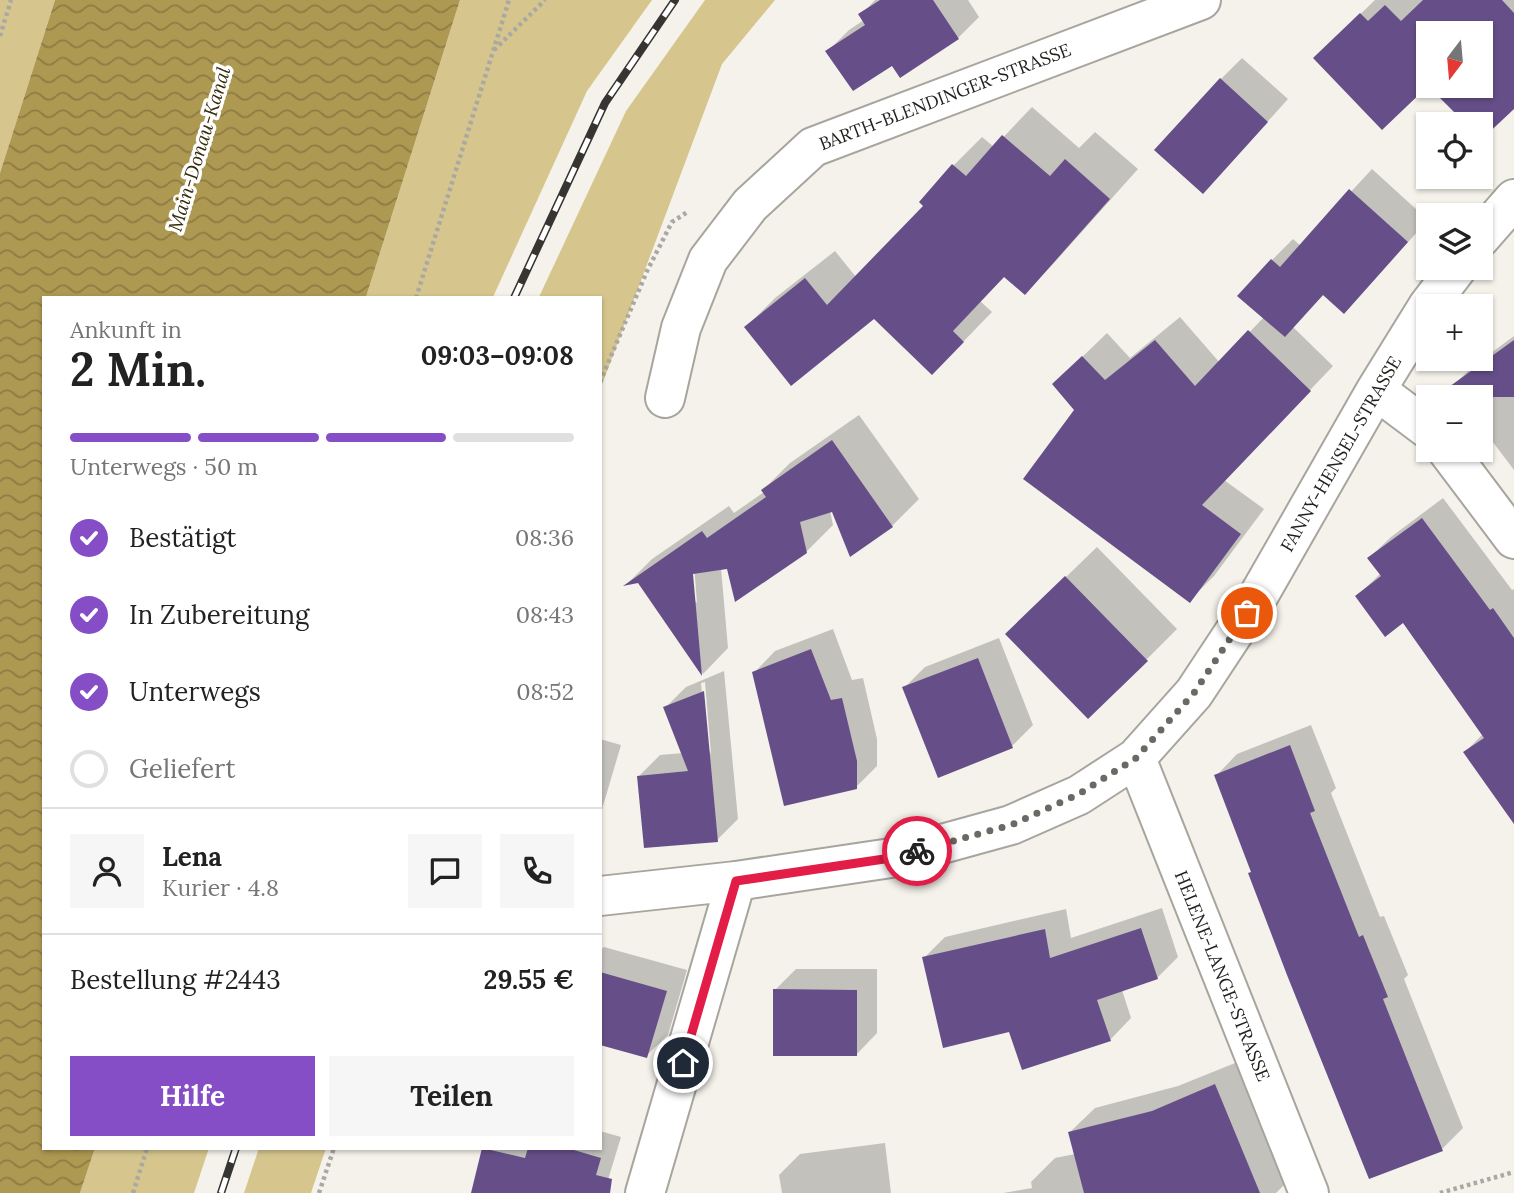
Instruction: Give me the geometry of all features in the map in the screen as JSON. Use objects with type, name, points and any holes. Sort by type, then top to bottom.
[{"type":"street","name":"BARTH-BLENDINGER-STRASSE","points":[[665,398],[681,328],[708,260],[750,205],[813,147],[1201,0]]},
{"type":"street","points":[[1493,223],[1514,199]]},
{"type":"street","name":"FANNY-HENSEL-STRASSE","points":[[1437,294],[1448,280]]},
{"type":"street","name":"FANNY-HENSEL-STRASSE","points":[[602,896],[736,881],[891,858],[1011,825],[1079,794],[1136,758],[1194,693],[1261,593],[1376,390],[1416,325]]},
{"type":"street","points":[[1376,390],[1416,420]]},
{"type":"street","points":[[1456,462],[1514,539]]},
{"type":"street","name":"HELENE-LANGE-STRASSE","points":[[1136,758],[1309,1193]]},
{"type":"street","points":[[645,1193],[736,881]]},
{"type":"path","points":[[0,36],[11,0]]},
{"type":"path","points":[[417,296],[509,0]]},
{"type":"path","points":[[494,51],[545,0]]},
{"type":"path","points":[[133,1193],[146,1150]]},
{"type":"path","points":[[319,1193],[333,1150]]},
{"type":"path","points":[[1440,1193],[1514,1172]]},
{"type":"shaded area","points":[[0,0],[55,0],[0,173]]},
{"type":"shaded area","points":[[460,0],[652,0],[587,91],[493,296],[366,296]]},
{"type":"shaded area","points":[[705,0],[775,0],[722,64],[602,385],[602,296],[539,296],[626,111]]},
{"type":"shaded area","points":[[94,1150],[208,1150],[194,1193],[80,1193]]},
{"type":"shaded area","points":[[258,1150],[325,1150],[311,1193],[244,1193]]},
{"type":"water","name":"Main-Donau-Kanal","points":[[55,0],[460,0],[366,296],[42,296],[42,1150],[94,1150],[80,1193],[0,1193],[0,173]]},
{"type":"building","points":[[880,0],[933,0],[959,39],[900,78],[892,66],[853,91],[825,51],[865,25],[858,14]]},
{"type":"building","points":[[1423,0],[1502,0],[1514,13],[1514,109],[1493,129],[1493,112],[1454,112],[1440,98],[1493,98],[1493,21],[1416,21],[1416,97],[1382,130],[1313,58],[1360,13],[1368,21],[1385,5],[1401,21]]},
{"type":"building","points":[[1220,78],[1268,122],[1203,194],[1154,150]]},
{"type":"building","points":[[1002,135],[1050,176],[1065,159],[1110,199],[1025,295],[1004,277],[953,331],[964,342],[932,375],[874,319],[791,386],[744,327],[805,278],[827,305],[923,206],[919,202],[952,164],[966,176]]},
{"type":"building","points":[[1349,189],[1408,242],[1344,314],[1323,295],[1285,337],[1237,296],[1271,259],[1280,267]]},
{"type":"building","points":[[1248,330],[1311,391],[1202,505],[1241,534],[1190,603],[1023,479],[1074,410],[1052,384],[1082,356],[1105,380],[1155,340],[1195,386]]},
{"type":"building","points":[[1514,340],[1514,397],[1493,397],[1493,385],[1452,385],[1471,371],[1493,371],[1493,355]]},
{"type":"building","points":[[832,440],[893,527],[850,557],[832,512],[800,522],[807,553],[735,602],[727,569],[693,574],[702,676],[638,583],[623,586],[702,531],[707,538],[766,497],[761,490]]},
{"type":"building","points":[[1422,518],[1514,638],[1514,824],[1463,752],[1484,738],[1403,623],[1385,637],[1355,596],[1381,576],[1367,558]]},
{"type":"building","points":[[1065,576],[1148,661],[1088,719],[1005,634]]},
{"type":"building","points":[[811,649],[831,700],[842,698],[857,761],[857,789],[784,806],[752,672]]},
{"type":"building","points":[[978,658],[1013,748],[938,778],[902,687]]},
{"type":"building","points":[[704,691],[718,842],[644,848],[637,776],[688,771],[663,707]]},
{"type":"building","points":[[1290,745],[1315,811],[1310,813],[1359,937],[1363,935],[1388,997],[1383,999],[1443,1151],[1369,1179],[1287,975],[1214,775]]},
{"type":"building","points":[[1141,928],[1158,979],[1097,1000],[1111,1041],[1022,1070],[1009,1032],[943,1048],[922,957],[1045,929],[1050,958]]},
{"type":"building","points":[[602,973],[667,991],[647,1058],[602,1046]]},
{"type":"building","points":[[773,989],[857,990],[857,1056],[773,1056]]},
{"type":"building","points":[[1215,1084],[1260,1193],[1084,1193],[1068,1132],[1152,1111]]},
{"type":"building","points":[[482,1150],[525,1158],[527,1150],[574,1150],[601,1158],[596,1175],[612,1179],[610,1193],[471,1193]]},
{"type":"railway","points":[[515,296],[605,103],[675,0]]},
{"type":"railway","points":[[221,1193],[235,1150]]},
{"type":"way so far","points":[[917,851],[1011,825],[1079,794],[1136,758],[1194,693],[1247,613]]},
{"type":"route","points":[[683,1063],[736,881],[891,858],[917,851]]}]
